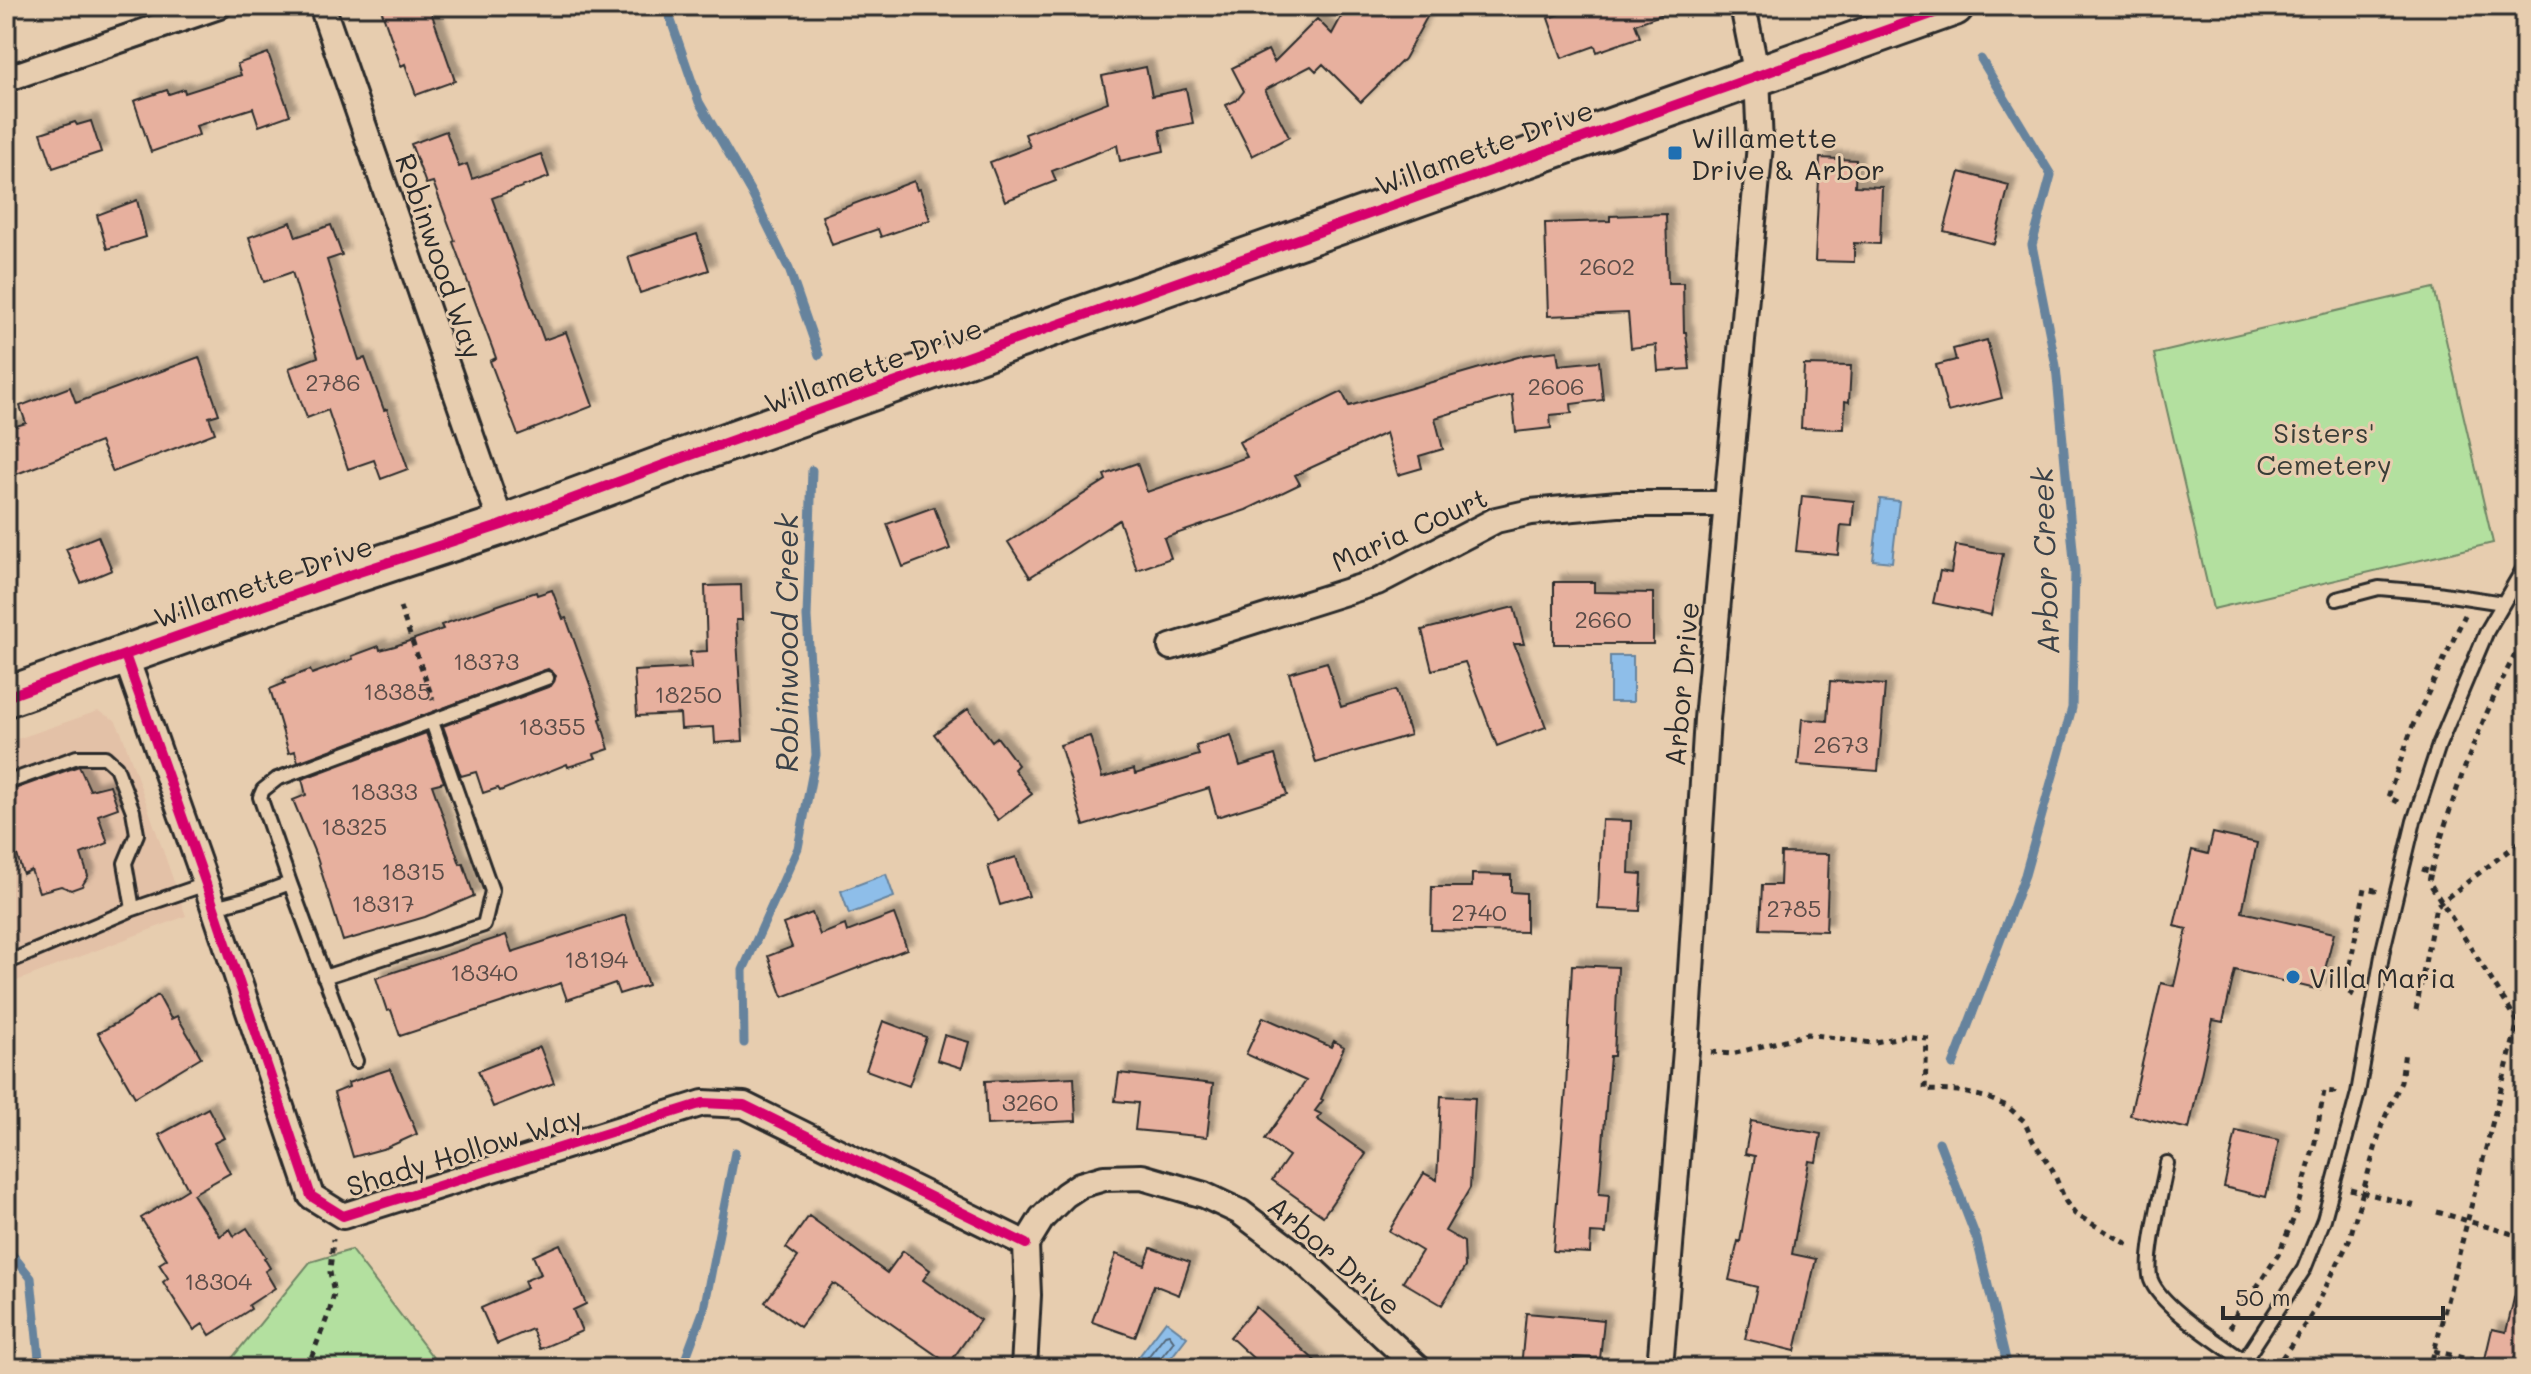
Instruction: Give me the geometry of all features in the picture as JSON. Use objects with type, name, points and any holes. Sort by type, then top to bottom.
[{"type":"main road","name":"Willamette Drive","points":[[6,697],[353,574],[502,525],[1954,6]]},
{"type":"street","points":[[6,79],[219,6]]},
{"type":"street","name":"Robinwood Way","points":[[322,6],[502,525]]},
{"type":"street","name":"Arbor Drive","points":[[1660,1368],[1686,1050],[1707,719],[1760,145],[1757,76],[1743,6]]},
{"type":"street","name":"Maria Court","points":[[1171,647],[1377,582],[1496,520],[1531,512],[1618,504],[1727,504]]},
{"type":"street","name":"Shady Hollow Way","points":[[125,655],[311,1196],[343,1216],[703,1103],[744,1105],[1026,1244]]},
{"type":"street","name":"Arbor Drive","points":[[1026,1244],[1042,1218],[1065,1195],[1080,1185],[1104,1178],[1142,1177],[1204,1195],[1240,1212],[1297,1255],[1418,1368]]},
{"type":"street","points":[[1024,1368],[1028,1295],[1026,1244]]},
{"type":"lane","points":[[2167,1163],[2150,1261],[2150,1279],[2169,1305],[2244,1361],[2304,1269],[2324,1219],[2358,1093],[2383,950],[2414,821],[2439,745],[2487,631],[2525,566]]},
{"type":"lane","points":[[2337,599],[2379,588],[2503,603]]},
{"type":"lane","points":[[356,1061],[260,797],[263,790],[277,779],[547,678]]},
{"type":"lane","points":[[324,977],[484,925],[492,891],[436,720]]},
{"type":"lane","points":[[6,783],[77,757],[105,757],[116,767],[133,811],[137,834],[125,863],[133,909]]},
{"type":"lane","points":[[6,963],[133,909],[210,895],[249,898],[290,883]]},
{"type":"path","points":[[400,607],[436,720]]},
{"type":"path","points":[[2430,1368],[2518,1022],[2429,882],[2471,752],[2503,675],[2525,637]]},
{"type":"path","points":[[2416,1010],[2436,906],[2525,838]]},
{"type":"path","points":[[2419,868],[2431,872]]},
{"type":"path","points":[[1686,1050],[1732,1054],[1808,1034],[1871,1043],[1905,1036],[1927,1039],[1925,1090],[1958,1091],[2007,1106],[2024,1121],[2075,1214],[2113,1234],[2150,1261]]},
{"type":"path","points":[[2275,1368],[2311,1316],[2349,1241],[2382,1124],[2401,1082],[2405,1051]]},
{"type":"path","points":[[2349,1189],[2416,1206]]},
{"type":"path","points":[[2437,1212],[2525,1237]]},
{"type":"path","points":[[307,1368],[334,1294],[330,1272],[335,1232]]},
{"type":"path","points":[[2434,1351],[2485,1363],[2484,1368]]},
{"type":"shaded area","points":[[98,711],[115,720],[122,734],[186,916],[6,985],[6,743]]},
{"type":"green space","name":"Sisters' Cemetery","points":[[2434,288],[2493,543],[2213,609],[2154,354]]},
{"type":"green space","points":[[351,1250],[441,1368],[224,1368],[310,1262]]},
{"type":"water","points":[[1880,499],[1899,501],[1892,562],[1873,560]]},
{"type":"water","points":[[1610,656],[1633,656],[1633,702],[1610,702]]},
{"type":"water","points":[[886,874],[894,897],[849,914],[841,891]]},
{"type":"water","points":[[1166,1321],[1187,1337],[1163,1368],[1140,1368],[1134,1363]]},
{"type":"building","points":[[380,6],[429,6],[455,81],[416,95],[405,64],[401,66]]},
{"type":"building","points":[[1347,6],[1433,6],[1404,59],[1361,102],[1323,64],[1316,71],[1311,66],[1265,90],[1289,137],[1252,156],[1226,105],[1237,100],[1244,91],[1232,68],[1268,50],[1274,62],[1317,19],[1332,34]]},
{"type":"building","points":[[1582,6],[1677,6],[1678,9],[1635,24],[1640,37],[1597,52],[1595,46],[1562,58],[1548,18]]},
{"type":"building","points":[[268,53],[290,115],[259,126],[253,108],[196,126],[199,135],[151,152],[134,101],[167,90],[169,94],[184,89],[185,93],[241,75],[237,64]]},
{"type":"building","points":[[1146,67],[1152,96],[1186,89],[1193,123],[1160,130],[1164,151],[1120,161],[1117,145],[1052,171],[1056,181],[1005,201],[990,162],[1030,147],[1025,134],[1108,102],[1102,76]]},
{"type":"building","points":[[91,121],[101,152],[53,168],[41,133],[75,122],[77,125]]},
{"type":"building","points":[[446,131],[459,167],[467,164],[472,179],[541,154],[549,177],[492,198],[544,340],[566,332],[593,406],[518,435],[490,361],[496,358],[455,241],[433,182],[426,184],[411,144]]},
{"type":"building","points":[[1820,158],[1856,160],[1855,186],[1882,187],[1880,244],[1854,243],[1854,262],[1815,261]]},
{"type":"building","points":[[1960,172],[2009,185],[1994,244],[1944,231]]},
{"type":"building","points":[[914,181],[917,190],[920,189],[930,220],[881,237],[878,229],[832,245],[822,216]]},
{"type":"building","points":[[137,200],[146,237],[107,249],[97,215]]},
{"type":"building","points":[[1666,214],[1668,283],[1683,283],[1684,332],[1690,369],[1658,371],[1656,345],[1631,348],[1628,313],[1548,316],[1545,223],[1610,221],[1610,216]]},
{"type":"building","points":[[291,222],[296,237],[331,225],[342,255],[327,260],[359,360],[365,358],[408,469],[381,479],[374,460],[348,469],[328,410],[307,418],[289,368],[318,357],[292,272],[264,282],[249,237]]},
{"type":"building","points":[[697,234],[709,270],[640,293],[628,257]]},
{"type":"building","points":[[1987,340],[2002,398],[1948,412],[1936,365],[1956,360],[1953,349]]},
{"type":"building","points":[[1557,351],[1559,365],[1599,361],[1603,400],[1571,404],[1572,413],[1550,415],[1551,428],[1516,432],[1512,395],[1435,418],[1443,449],[1419,456],[1422,468],[1398,475],[1386,433],[1295,475],[1300,484],[1246,510],[1164,538],[1171,558],[1137,570],[1119,520],[1030,577],[1008,542],[1106,480],[1104,475],[1137,463],[1147,492],[1247,457],[1239,442],[1342,392],[1349,406],[1525,355]]},
{"type":"building","points":[[199,357],[219,414],[209,417],[215,433],[113,472],[100,442],[6,478],[6,429],[26,423],[20,406],[70,387],[76,403]]},
{"type":"building","points":[[1804,365],[1851,366],[1844,429],[1801,428]]},
{"type":"building","points":[[1802,496],[1854,501],[1852,526],[1841,525],[1838,555],[1796,551]]},
{"type":"building","points":[[934,507],[950,549],[903,567],[887,524]]},
{"type":"building","points":[[98,536],[112,570],[81,583],[66,549]]},
{"type":"building","points":[[1956,545],[2003,554],[1991,615],[1933,603],[1940,571],[1951,573]]},
{"type":"building","points":[[1554,582],[1594,582],[1594,592],[1653,593],[1653,644],[1554,644]]},
{"type":"building","points":[[741,585],[742,620],[736,620],[743,741],[715,743],[714,727],[681,729],[680,714],[637,716],[634,671],[691,668],[690,652],[707,651],[705,586]]},
{"type":"building","points":[[552,590],[563,619],[566,618],[602,718],[609,749],[594,754],[596,758],[568,767],[567,764],[500,791],[498,788],[483,793],[476,772],[461,776],[443,726],[551,686],[556,676],[548,669],[298,762],[295,751],[289,753],[270,689],[285,683],[283,680],[310,670],[312,674],[379,646],[380,650],[395,646],[443,629],[441,625],[536,592],[537,595]]},
{"type":"building","points":[[1514,607],[1524,644],[1514,644],[1546,727],[1497,746],[1465,662],[1432,670],[1422,630]]},
{"type":"building","points":[[1327,662],[1341,707],[1396,690],[1410,735],[1316,763],[1289,673]]},
{"type":"building","points":[[1830,681],[1885,685],[1878,771],[1798,765],[1802,719],[1827,721]]},
{"type":"building","points":[[968,709],[992,741],[997,737],[1018,765],[1014,769],[1032,794],[998,820],[934,734]]},
{"type":"building","points":[[426,733],[444,782],[432,785],[474,896],[425,917],[343,941],[317,858],[293,800],[306,795],[302,779]]},
{"type":"building","points":[[1231,735],[1240,766],[1275,755],[1287,795],[1217,817],[1209,788],[1084,826],[1060,745],[1090,736],[1102,778],[1134,769],[1135,774],[1199,755],[1196,746]]},
{"type":"building","points":[[79,766],[90,790],[110,785],[118,808],[98,815],[108,843],[81,854],[88,876],[82,886],[71,890],[61,886],[39,892],[31,870],[23,874],[17,855],[6,851],[6,792]]},
{"type":"building","points":[[1602,820],[1631,821],[1629,873],[1642,874],[1640,911],[1598,909]]},
{"type":"building","name":"Villa Maria","points":[[2213,833],[2257,843],[2242,912],[2334,933],[2320,990],[2235,970],[2223,1022],[2213,1020],[2189,1129],[2130,1115],[2161,983],[2174,986],[2187,929],[2174,926],[2192,850],[2208,854]]},
{"type":"building","points":[[1781,853],[1829,854],[1826,931],[1760,929],[1762,885],[1780,885]]},
{"type":"building","points":[[1016,857],[1029,896],[1000,905],[988,866]]},
{"type":"building","points":[[1472,874],[1511,875],[1511,892],[1526,893],[1526,932],[1431,930],[1432,887],[1472,887]]},
{"type":"building","points":[[812,913],[820,935],[845,925],[847,932],[894,914],[907,949],[783,997],[768,956],[792,947],[783,924]]},
{"type":"building","points":[[625,915],[648,985],[619,994],[615,983],[567,1000],[561,983],[400,1036],[391,1010],[387,1011],[376,978],[506,935],[512,952]]},
{"type":"building","points":[[1572,965],[1618,967],[1614,1056],[1610,1056],[1599,1194],[1609,1195],[1606,1234],[1591,1233],[1590,1253],[1553,1251]]},
{"type":"building","points":[[158,995],[171,1019],[177,1016],[201,1057],[135,1097],[98,1033]]},
{"type":"building","points":[[1263,1017],[1331,1047],[1334,1041],[1344,1047],[1323,1100],[1315,1111],[1321,1114],[1317,1119],[1366,1154],[1323,1216],[1272,1180],[1289,1156],[1265,1139],[1306,1081],[1246,1054]]},
{"type":"building","points":[[883,1021],[926,1037],[909,1086],[866,1070]]},
{"type":"building","points":[[944,1035],[969,1042],[962,1068],[937,1060]]},
{"type":"building","points":[[540,1047],[554,1083],[493,1107],[478,1071]]},
{"type":"building","points":[[390,1069],[417,1134],[386,1148],[353,1157],[334,1093],[349,1087],[348,1083]]},
{"type":"building","points":[[1119,1073],[1213,1084],[1207,1137],[1135,1130],[1138,1103],[1115,1101]]},
{"type":"building","points":[[1074,1077],[1076,1121],[987,1125],[985,1081]]},
{"type":"building","points":[[1441,1096],[1475,1098],[1470,1188],[1445,1231],[1464,1242],[1465,1267],[1442,1305],[1403,1282],[1422,1251],[1389,1231],[1424,1173],[1437,1180]]},
{"type":"building","points":[[208,1108],[224,1138],[214,1143],[230,1173],[193,1194],[220,1236],[230,1229],[234,1236],[247,1228],[266,1257],[270,1268],[265,1271],[275,1288],[249,1305],[251,1309],[210,1335],[203,1324],[194,1330],[163,1282],[168,1278],[159,1264],[167,1259],[141,1218],[188,1189],[159,1135]]},
{"type":"building","points":[[1751,1121],[1821,1134],[1816,1162],[1809,1161],[1792,1254],[1816,1259],[1795,1351],[1745,1339],[1757,1287],[1729,1280],[1740,1242],[1755,1156],[1745,1154]]},
{"type":"building","points":[[2236,1131],[2279,1140],[2266,1197],[2224,1187]]},
{"type":"building","points":[[809,1216],[887,1273],[903,1251],[930,1270],[923,1280],[980,1320],[949,1364],[833,1283],[800,1327],[765,1302],[798,1257],[786,1248]]},
{"type":"building","points":[[560,1244],[586,1304],[573,1310],[582,1331],[540,1349],[532,1329],[497,1344],[481,1308],[527,1288],[524,1281],[541,1274],[533,1256]]},
{"type":"building","points":[[1151,1248],[1190,1262],[1179,1295],[1154,1285],[1135,1337],[1092,1322],[1116,1254],[1145,1265]]},
{"type":"building","points":[[2516,1290],[2525,1291],[2525,1368],[2495,1368],[2496,1362],[2485,1359],[2492,1329],[2506,1332]]},
{"type":"building","points":[[1256,1307],[1323,1368],[1264,1368],[1230,1337]]},
{"type":"building","points":[[1526,1313],[1604,1320],[1600,1359],[1574,1357],[1573,1368],[1521,1368]]},
{"type":"waterway","name":"Robinwood Creek","points":[[666,6],[699,102],[752,194],[789,269],[819,355]]},
{"type":"waterway","name":"Arbor Creek","points":[[1953,1065],[2025,875],[2072,708],[2075,571],[2056,366],[2032,245],[2051,175],[1981,59]]},
{"type":"waterway","name":"Robinwood Creek","points":[[744,1043],[743,970],[798,848],[816,755],[807,617],[812,470]]},
{"type":"waterway","name":"Arbor Creek","points":[[1939,1142],[1977,1240],[2008,1368]]},
{"type":"waterway","name":"Robinwood Creek","points":[[682,1368],[704,1309],[735,1152]]},
{"type":"waterway","points":[[6,1247],[31,1278],[40,1368]]},
{"type":"cycle path","points":[[6,697],[353,574],[502,525],[1954,6]]},
{"type":"cycle path","points":[[125,655],[311,1196],[343,1216],[703,1103],[744,1105],[1026,1244]]},
{"type":"place","name":"Willamette Drive & Arbor","points":[[1675,153]]},
{"type":"place","name":"Villa Maria","points":[[2293,977]]}]
